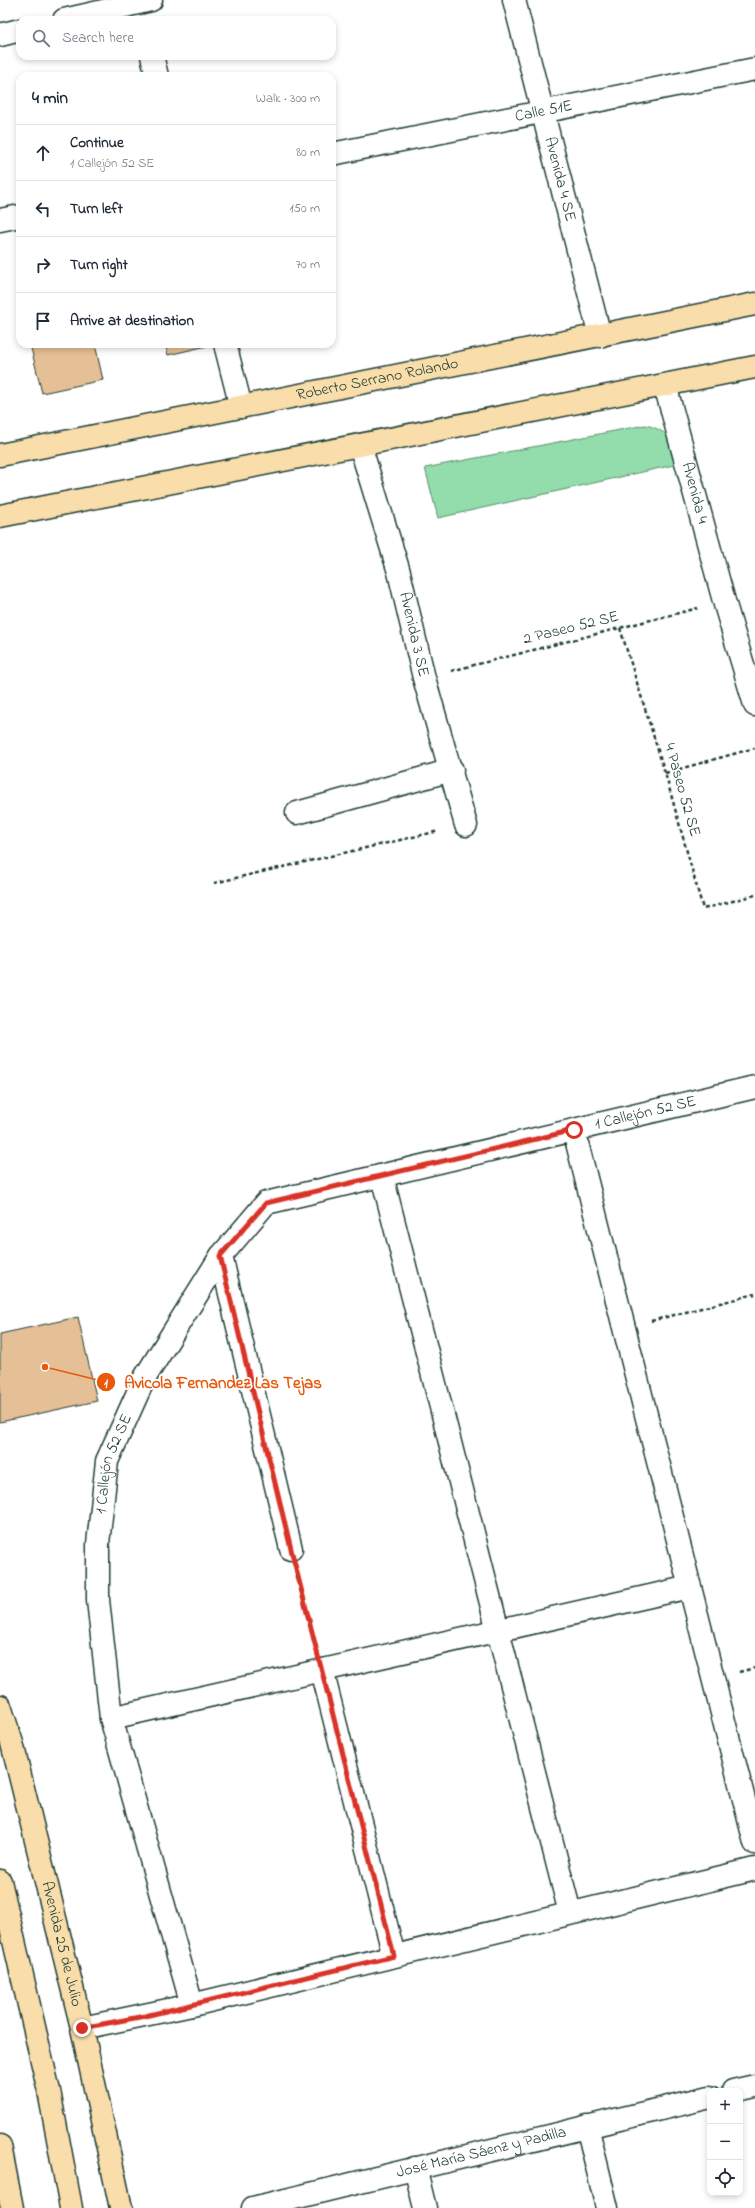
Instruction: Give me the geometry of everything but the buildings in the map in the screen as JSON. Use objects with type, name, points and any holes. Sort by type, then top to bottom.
[{"type":"main road","name":"Roberto Serrano Rolando","points":[[0,455],[755,304]]},
{"type":"main road","points":[[4,515],[755,366]]},
{"type":"main road","name":"Avenida 25 de Julio","points":[[0,1706],[12,1743],[82,2028],[121,2208]]},
{"type":"main road","points":[[0,1881],[49,2091],[71,2208]]},
{"type":"main road","points":[[0,2146],[12,2208]]},
{"type":"street","name":"Avenida 4 SE","points":[[514,0],[600,336]]},
{"type":"street","points":[[87,16],[143,6]]},
{"type":"street","points":[[0,35],[16,31]]},
{"type":"street","points":[[153,60],[156,72]]},
{"type":"street","name":"Calle 51E","points":[[336,153],[755,69]]},
{"type":"street","points":[[0,220],[16,217]]},
{"type":"street","points":[[226,348],[241,407]]},
{"type":"street","name":"Avenida 4","points":[[665,385],[724,601],[755,705]]},
{"type":"street","name":"Avenida 3 SE","points":[[360,445],[399,572],[424,678],[452,770],[466,825]]},
{"type":"street","points":[[297,813],[452,770]]},
{"type":"street","name":"1 Callejón 52 SE","points":[[192,2005],[110,1718],[98,1600],[98,1544],[107,1461],[144,1379],[220,1256],[266,1203],[755,1087]]},
{"type":"street","points":[[574,1130],[755,1843]]},
{"type":"street","points":[[382,1176],[570,1913]]},
{"type":"street","points":[[220,1256],[291,1549]]},
{"type":"street","points":[[110,1718],[690,1587]]},
{"type":"street","points":[[322,1670],[394,1956]]},
{"type":"street","points":[[82,2028],[192,2005],[755,1869]]},
{"type":"street","points":[[743,2089],[755,2086]]},
{"type":"street","name":"José María Sáenz y Padilla","points":[[253,2208],[707,2097]]},
{"type":"street","points":[[587,2126],[607,2208]]},
{"type":"street","points":[[414,2168],[425,2208]]},
{"type":"path","name":"2 Paseo 52 SE","points":[[424,678],[724,601]]},
{"type":"path","name":"4 Paseo 52 SE","points":[[620,628],[665,773],[704,909],[755,895]]},
{"type":"path","points":[[665,773],[755,748]]},
{"type":"path","points":[[214,883],[466,825]]},
{"type":"path","points":[[624,1328],[755,1294]]},
{"type":"path","points":[[291,1549],[322,1670]]},
{"type":"green space","points":[[645,425],[659,430],[671,439],[677,449],[678,464],[438,518],[425,468]]},
{"type":"place","name":"Avicola Fernandez Las Tejas","points":[[45,1367]]},
{"type":"route","points":[[82,2028],[145,2016],[394,1956],[291,1549],[220,1256],[266,1203],[574,1130]]}]
